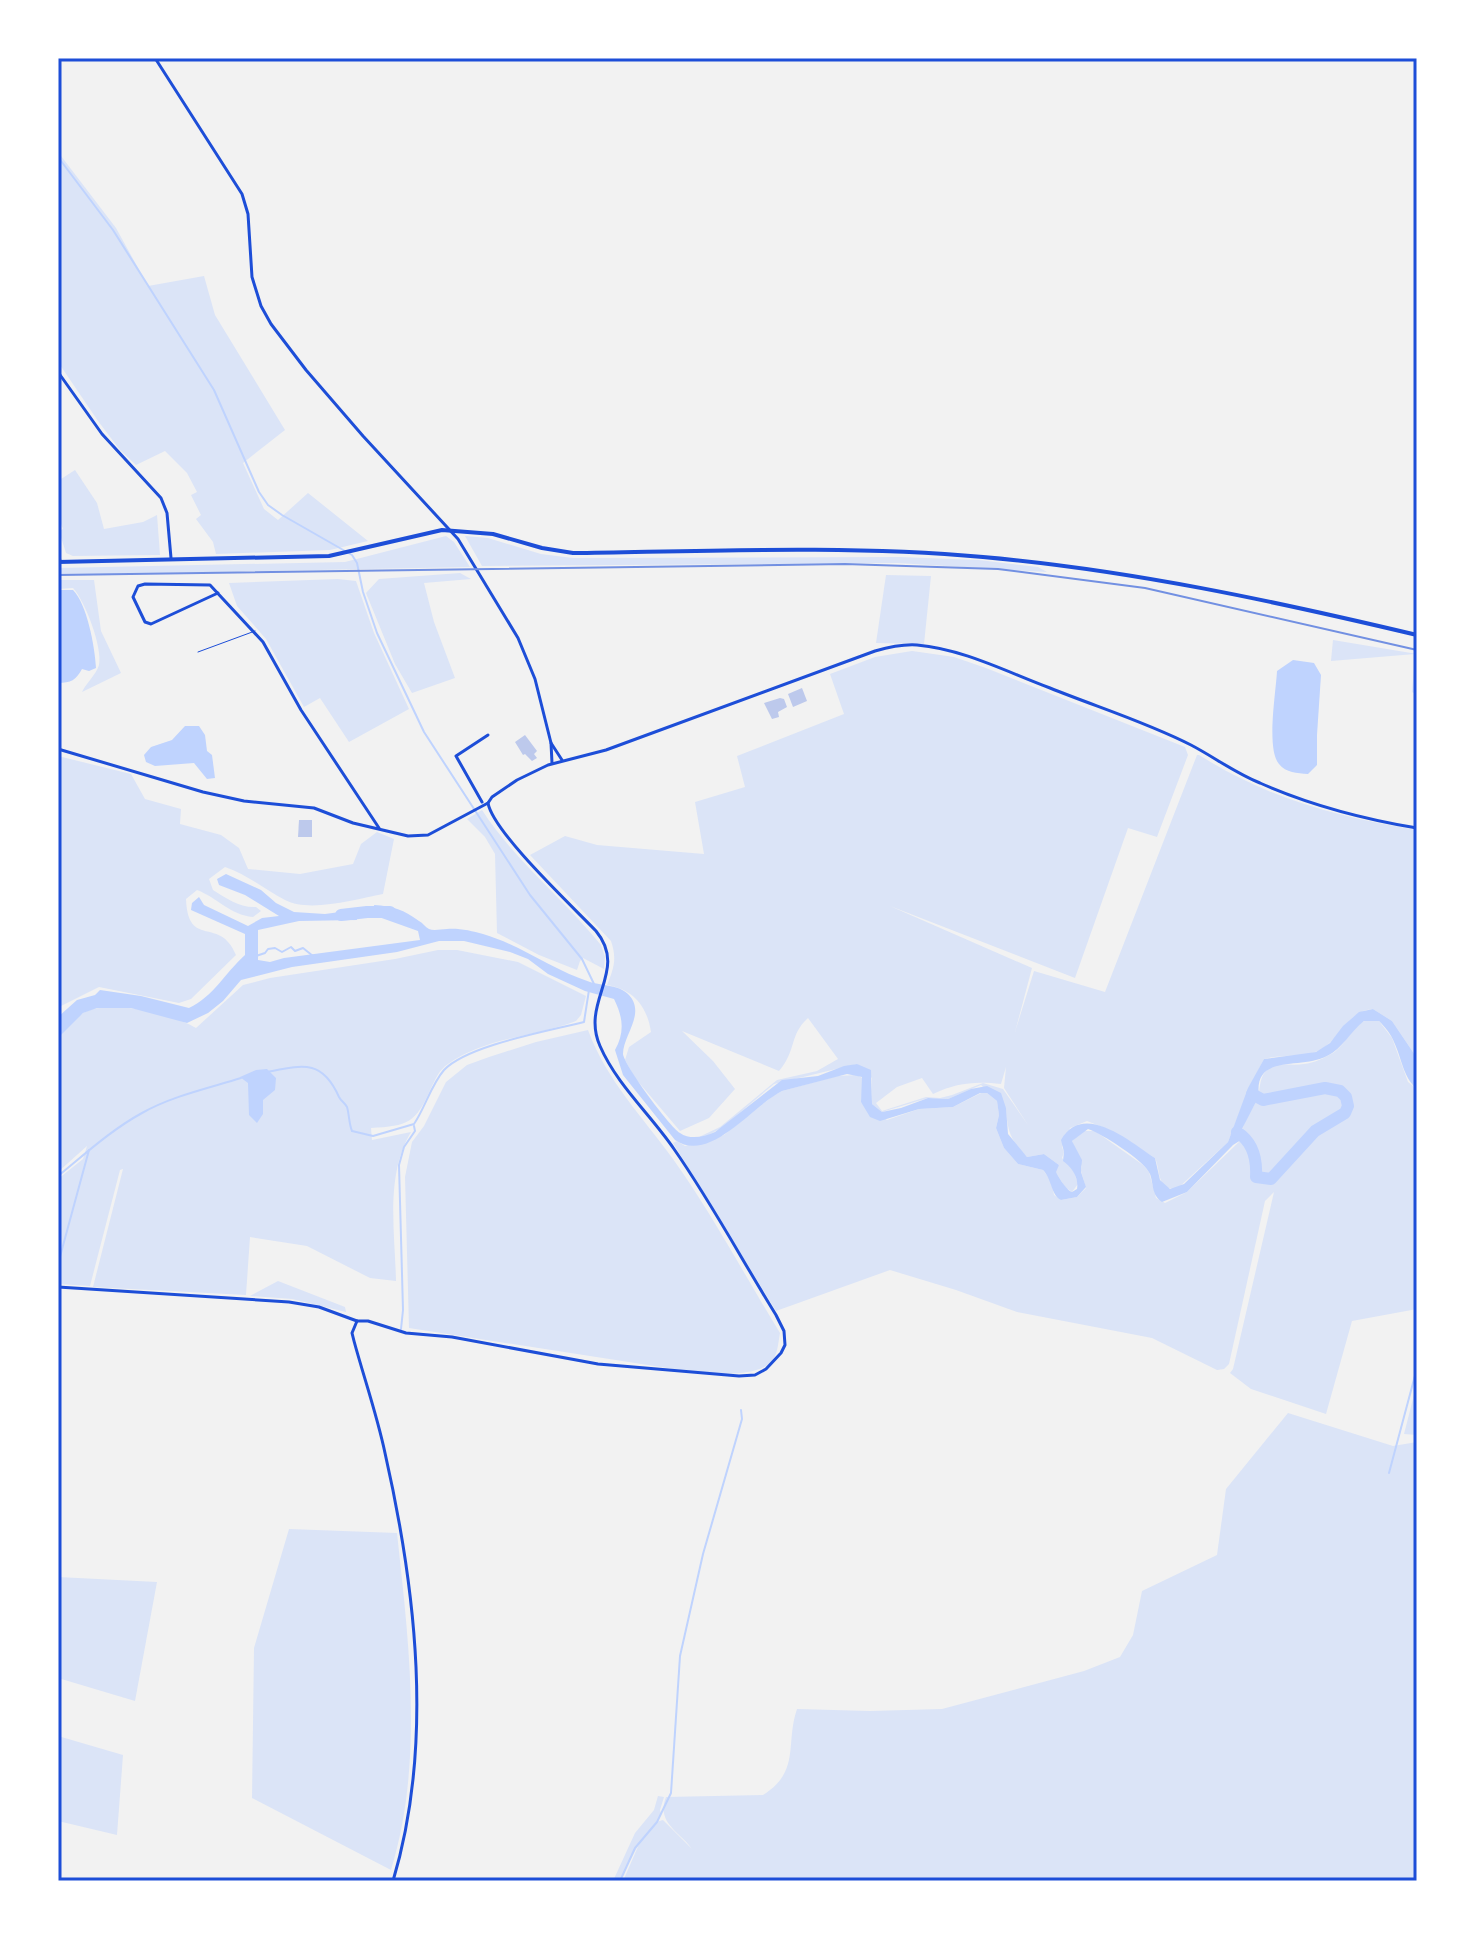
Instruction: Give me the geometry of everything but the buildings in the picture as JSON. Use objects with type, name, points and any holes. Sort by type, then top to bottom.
[{"type":"street","points":[[155,58],[242,194],[248,214],[252,277],[261,306],[271,324],[363,436],[450,530],[518,638],[535,679],[551,743],[552,763]]},
{"type":"street","points":[[58,372],[102,434],[161,498],[167,513],[171,561]]},
{"type":"street","points":[[58,547],[59,562],[316,557],[450,530],[493,534],[573,553],[849,551],[966,555],[1039,562],[1254,597],[1417,635]]},
{"type":"street","points":[[218,593],[151,624],[145,622],[133,597],[138,586],[145,584],[210,585],[218,593],[255,631],[308,721],[379,828]]},
{"type":"street","points":[[58,749],[203,792],[244,801],[314,808],[353,823],[418,837],[437,831],[517,780],[552,763],[586,757],[875,651],[916,645],[987,663],[1157,729],[1283,793],[1357,816],[1417,828]]},
{"type":"street","points":[[58,1287],[289,1302],[319,1307],[357,1321],[368,1321],[406,1333],[452,1337],[598,1364],[669,1372],[755,1375],[766,1369],[781,1353],[785,1345],[784,1331],[776,1315],[686,1167],[627,1091],[595,1034],[593,1022],[607,975],[609,954],[603,940],[508,837],[474,792],[456,756],[488,735]]},
{"type":"street","points":[[551,743],[562,760]]},
{"type":"street","points":[[357,1321],[352,1333],[389,1472],[405,1557],[416,1691],[411,1788],[404,1841],[393,1881]]},
{"type":"lane","points":[[198,652],[255,631]]},
{"type":"shaded area","points":[[58,152],[116,228],[148,286],[204,276],[215,315],[285,430],[243,463],[264,509],[278,520],[308,493],[368,541],[330,550],[216,554],[213,542],[196,519],[201,515],[191,495],[197,492],[187,473],[165,451],[136,465],[120,450],[58,362]]},
{"type":"shaded area","points":[[75,470],[97,503],[104,529],[143,522],[157,515],[160,555],[73,556],[66,553],[59,531],[63,529],[58,516],[58,481]]},
{"type":"shaded area","points":[[446,536],[454,542],[470,567],[58,575],[58,568],[345,562]]},
{"type":"shaded area","points":[[465,536],[488,538],[541,554],[573,558],[899,557],[979,560],[1038,567],[1047,572],[897,563],[482,566]]},
{"type":"shaded area","points":[[460,573],[471,579],[424,583],[434,622],[455,678],[412,693],[395,664],[366,593],[379,579]]},
{"type":"shaded area","points":[[886,575],[931,576],[924,644],[876,643]]},
{"type":"shaded area","points":[[58,580],[94,580],[101,631],[121,673],[82,692],[96,672],[100,657],[83,603],[73,588],[58,589]]},
{"type":"shaded area","points":[[356,581],[374,633],[409,709],[349,742],[320,698],[304,707],[266,639],[237,606],[229,583]]},
{"type":"shaded area","points":[[1333,640],[1417,654],[1417,695],[1412,692],[1415,654],[1331,661]]},
{"type":"shaded area","points":[[912,651],[954,657],[1185,747],[1188,755],[1157,837],[1128,828],[1075,978],[890,906],[1032,968],[1015,1032],[1034,971],[1105,992],[1199,755],[1251,783],[1304,804],[1417,830],[1417,1058],[1392,1021],[1373,1009],[1350,1020],[1320,1050],[1264,1059],[1228,1142],[1177,1189],[1162,1183],[1155,1158],[1110,1130],[1087,1121],[1070,1128],[1062,1147],[1062,1158],[1073,1169],[1078,1184],[1072,1192],[1055,1171],[1059,1165],[1044,1154],[1027,1157],[1017,1146],[1007,1123],[1006,1108],[981,1085],[948,1099],[928,1098],[882,1112],[872,1104],[872,1078],[857,1064],[774,1084],[723,1127],[703,1138],[699,1137],[720,1127],[777,1080],[817,1071],[838,1059],[808,1018],[798,1030],[779,1071],[682,1031],[713,1061],[735,1089],[709,1118],[680,1131],[635,1078],[625,1060],[629,1047],[651,1032],[638,1001],[625,991],[607,985],[614,963],[611,941],[530,855],[565,836],[597,845],[704,854],[695,802],[745,787],[737,756],[844,714],[830,674],[875,657]],"holes":[[[1006,1067],[1004,1088],[1028,1125],[1003,1089],[983,1083],[1001,1084]],[[922,1078],[933,1094],[950,1087],[983,1083],[952,1095],[926,1097],[882,1111],[876,1103],[897,1087]]]},
{"type":"shaded area","points":[[58,756],[131,774],[145,799],[181,809],[180,824],[221,835],[239,848],[248,869],[300,874],[353,864],[361,844],[377,832],[394,839],[383,894],[333,904],[295,904],[225,867],[209,879],[213,890],[233,902],[261,911],[253,917],[245,916],[197,890],[186,899],[192,924],[222,937],[236,955],[191,999],[179,1003],[99,987],[59,1007]]},
{"type":"shaded area","points":[[482,810],[509,846],[601,945],[605,957],[604,969],[583,958],[577,970],[497,933],[495,854],[485,837],[467,819]]},
{"type":"shaded area","points":[[438,950],[457,950],[518,962],[586,996],[581,1015],[576,1021],[494,1043],[463,1055],[440,1072],[415,1116],[402,1124],[371,1128],[372,1140],[411,1132],[403,1149],[395,1185],[393,1224],[396,1281],[370,1278],[307,1246],[250,1237],[246,1295],[93,1287],[123,1169],[120,1170],[90,1286],[58,1284],[58,1179],[83,1159],[87,1146],[58,1172],[58,1038],[78,1017],[96,1008],[125,1008],[157,1013],[196,1028],[243,985]]},
{"type":"shaded area","points":[[1370,1019],[1379,1021],[1392,1038],[1408,1082],[1417,1089],[1417,1309],[1352,1321],[1326,1414],[1251,1389],[1230,1373],[1274,1192],[1265,1201],[1229,1364],[1217,1370],[1152,1338],[1017,1312],[890,1270],[776,1311],[673,1143],[677,1141],[685,1146],[724,1135],[782,1091],[837,1076],[857,1075],[864,1079],[861,1102],[887,1120],[919,1109],[953,1107],[987,1093],[997,1101],[999,1115],[996,1128],[1004,1148],[1018,1164],[1043,1170],[1051,1181],[1054,1195],[1061,1200],[1077,1197],[1086,1188],[1082,1166],[1072,1141],[1082,1131],[1095,1131],[1143,1165],[1149,1172],[1156,1198],[1165,1203],[1187,1192],[1241,1140],[1244,1124],[1267,1070],[1276,1065],[1298,1065],[1326,1057],[1338,1049],[1359,1025]]},
{"type":"shaded area","points":[[588,1030],[615,1082],[687,1179],[780,1333],[775,1357],[762,1368],[726,1374],[680,1370],[409,1328],[405,1177],[412,1142],[424,1126],[446,1082],[467,1065],[536,1042]]},
{"type":"shaded area","points":[[278,1281],[345,1307],[346,1312],[292,1299],[250,1296]]},
{"type":"shaded area","points":[[1415,1391],[1417,1435],[1404,1434]]},
{"type":"shaded area","points":[[1288,1413],[1393,1446],[1417,1442],[1417,1881],[623,1881],[640,1842],[619,1881],[613,1881],[635,1833],[654,1810],[658,1796],[664,1797],[656,1822],[663,1820],[692,1849],[666,1820],[666,1797],[763,1795],[775,1786],[783,1776],[790,1756],[797,1709],[942,1709],[1084,1671],[1120,1657],[1133,1635],[1142,1591],[1217,1555],[1226,1489]]},
{"type":"shaded area","points":[[289,1529],[397,1533],[409,1660],[411,1745],[408,1787],[391,1870],[252,1798],[254,1648]]},
{"type":"shaded area","points":[[58,1577],[157,1582],[135,1701],[58,1678]]},
{"type":"shaded area","points":[[58,1736],[123,1755],[117,1835],[58,1821]]},
{"type":"water","points":[[58,590],[73,590],[82,605],[92,638],[96,668],[89,671],[82,669],[73,680],[58,683]]},
{"type":"water","points":[[1293,660],[1314,663],[1321,675],[1317,765],[1308,774],[1282,767],[1275,757],[1273,746],[1277,671]]},
{"type":"water","points":[[185,726],[199,726],[205,735],[215,778],[207,779],[194,763],[155,766],[146,762],[144,755],[151,747],[172,740]]},
{"type":"water","points":[[226,874],[261,890],[276,903],[294,912],[325,914],[355,910],[357,920],[299,921],[258,930],[258,960],[270,962],[420,940],[418,931],[376,916],[374,905],[403,911],[431,930],[461,929],[497,939],[576,977],[625,992],[634,1002],[635,1017],[624,1047],[625,1060],[667,1119],[680,1133],[693,1137],[715,1132],[782,1080],[818,1076],[857,1064],[871,1070],[872,1104],[882,1112],[928,1098],[948,1099],[987,1086],[1001,1093],[1006,1108],[1008,1134],[1027,1157],[1044,1154],[1059,1165],[1056,1172],[1072,1192],[1077,1189],[1077,1181],[1063,1161],[1061,1140],[1070,1129],[1081,1124],[1106,1128],[1155,1158],[1160,1180],[1170,1189],[1184,1184],[1228,1142],[1248,1088],[1264,1059],[1316,1052],[1330,1043],[1359,1012],[1373,1009],[1392,1021],[1417,1058],[1417,1089],[1406,1073],[1388,1031],[1379,1021],[1364,1021],[1338,1049],[1327,1056],[1281,1065],[1263,1074],[1259,1096],[1242,1129],[1241,1140],[1187,1192],[1162,1202],[1154,1193],[1150,1174],[1140,1162],[1088,1129],[1072,1141],[1082,1160],[1081,1172],[1086,1187],[1077,1197],[1061,1200],[1043,1170],[1018,1164],[1004,1148],[996,1128],[999,1115],[997,1101],[987,1093],[980,1093],[953,1107],[919,1109],[880,1121],[870,1117],[861,1102],[862,1077],[847,1074],[782,1091],[730,1130],[702,1145],[688,1145],[675,1140],[623,1075],[615,1050],[622,1024],[614,999],[585,991],[510,952],[464,941],[439,941],[397,952],[292,967],[241,980],[208,1013],[187,1023],[131,1008],[97,1008],[83,1013],[58,1038],[58,1017],[77,1000],[95,995],[100,990],[189,1008],[212,991],[245,955],[245,934],[191,910],[192,903],[199,897],[204,905],[248,926],[262,918],[279,916],[245,895],[219,885],[217,879]]},
{"type":"water","points":[[267,1069],[276,1078],[275,1090],[263,1100],[263,1114],[257,1123],[249,1115],[248,1083],[240,1077]]},
{"type":"waterway","points":[[58,157],[113,230],[214,390],[259,492],[268,505],[352,555],[377,633],[424,732],[530,895],[582,959],[594,984]]},
{"type":"waterway","points":[[341,915],[390,912]]},
{"type":"waterway","points":[[256,956],[268,949],[275,948],[282,952],[291,947],[295,951],[303,948],[313,956]]},
{"type":"waterway","points":[[267,1072],[301,1067],[318,1071],[326,1076],[347,1107],[352,1131],[373,1136],[414,1124],[439,1076],[455,1061],[490,1046],[584,1022],[589,990]]},
{"type":"waterway","points":[[58,1176],[142,1113],[178,1097],[241,1078]]},
{"type":"waterway","points":[[1237,1132],[1253,1152],[1256,1177],[1271,1179],[1315,1131],[1345,1113],[1348,1106],[1346,1097],[1340,1091],[1325,1088],[1263,1100],[1252,1094]]},
{"type":"waterway","points":[[401,1329],[399,1165],[404,1147],[415,1131],[414,1126]]},
{"type":"waterway","points":[[58,1264],[89,1150]]},
{"type":"waterway","points":[[1389,1473],[1417,1368]]},
{"type":"waterway","points":[[620,1881],[635,1848],[657,1822],[671,1793],[680,1656],[703,1554],[742,1419],[741,1410]]},
{"type":"railway","points":[[58,575],[845,564],[998,569],[1145,588],[1417,650]]}]
